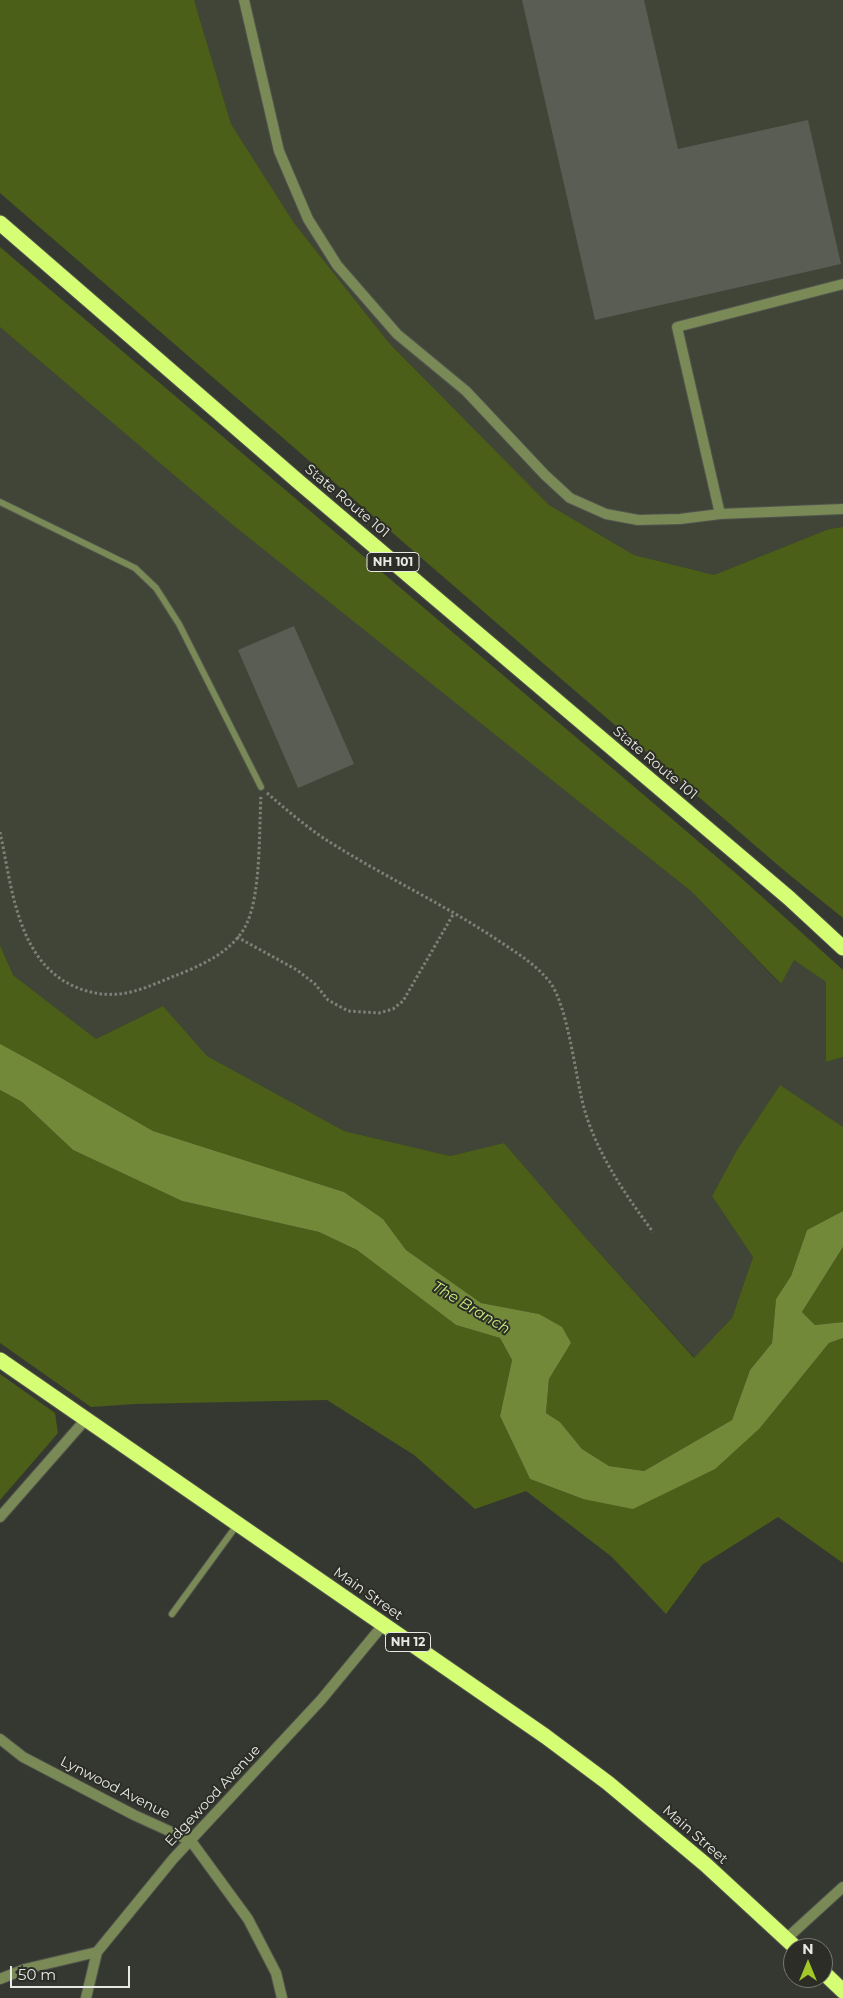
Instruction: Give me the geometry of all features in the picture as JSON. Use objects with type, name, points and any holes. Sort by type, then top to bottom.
[{"type":"highway","name":"State Route 101","points":[[0,223],[300,483],[789,898],[843,948]]},
{"type":"highway","name":"State Route 101","points":[[789,898],[843,939]]},
{"type":"highway","name":"Main Street","points":[[0,1360],[545,1736],[608,1783],[706,1865],[785,1938]]},
{"type":"highway","points":[[833,1981],[843,1990]]},
{"type":"street","points":[[244,0],[279,151],[308,219],[337,265],[397,334],[466,391],[545,475],[570,498],[606,514],[638,520],[680,519],[720,514],[843,509]]},
{"type":"street","points":[[720,514],[677,327],[843,284]]},
{"type":"street","points":[[0,1518],[86,1419]]},
{"type":"street","name":"Edgewood Avenue","points":[[86,1998],[97,1952],[173,1859],[321,1700],[383,1624]]},
{"type":"street","name":"Lynwood Avenue","points":[[0,1739],[23,1756],[134,1814],[191,1841],[248,1919],[276,1973],[282,1998]]},
{"type":"street","points":[[796,1938],[843,1887]]},
{"type":"street","points":[[0,1979],[25,1969],[97,1952]]},
{"type":"lane","points":[[0,502],[135,568],[156,588],[179,624],[261,788]]},
{"type":"lane","points":[[172,1614],[237,1524]]},
{"type":"path","points":[[261,788],[293,815],[335,846],[484,931],[533,964],[550,983],[563,1011],[584,1108],[597,1145],[627,1196],[654,1232]]},
{"type":"path","points":[[0,832],[18,918],[29,944],[48,968],[66,983],[104,995],[126,993],[197,967],[233,944],[246,925],[253,908],[261,788]]},
{"type":"path","points":[[237,937],[297,970],[315,984],[328,1000],[348,1011],[379,1013],[393,1009],[403,1001],[454,913]]},
{"type":"shaded area","points":[[0,0],[194,0],[231,124],[294,223],[389,343],[549,505],[634,555],[714,575],[829,529],[843,527],[843,918],[786,872],[559,677],[0,193]]},
{"type":"shaded area","points":[[194,0],[843,0],[843,527],[829,529],[714,575],[634,555],[549,505],[389,343],[294,223],[231,124]]},
{"type":"shaded area","points":[[0,247],[739,876],[843,970],[843,1057],[826,1062],[826,982],[794,960],[781,984],[692,892],[233,525],[0,327]]},
{"type":"shaded area","points":[[0,327],[234,525],[692,892],[780,984],[794,960],[826,982],[826,1062],[843,1057],[843,1127],[780,1085],[737,1150],[712,1196],[753,1257],[732,1318],[695,1358],[585,1237],[504,1143],[450,1156],[344,1131],[207,1056],[163,1006],[96,1039],[13,975],[0,945]]},
{"type":"shaded area","points":[[0,945],[13,975],[96,1039],[163,1006],[207,1056],[344,1131],[450,1156],[504,1143],[585,1237],[694,1358],[732,1318],[753,1257],[712,1196],[737,1150],[780,1085],[843,1127],[843,1211],[807,1230],[791,1276],[776,1299],[772,1343],[750,1370],[732,1420],[644,1471],[609,1466],[582,1449],[560,1422],[546,1413],[549,1379],[571,1343],[539,1314],[481,1303],[406,1250],[383,1219],[344,1192],[153,1131],[37,1064],[0,1045]]},
{"type":"shaded area","points":[[0,1090],[22,1102],[73,1150],[182,1201],[319,1232],[357,1250],[456,1325],[500,1338],[512,1360],[500,1416],[530,1479],[583,1499],[760,1428],[829,1343],[843,1338],[843,1563],[778,1517],[702,1565],[666,1614],[612,1557],[526,1491],[475,1509],[414,1455],[327,1400],[135,1404],[91,1407],[0,1343]]},
{"type":"shaded area","points":[[843,1247],[843,1322],[815,1325],[802,1312]]},
{"type":"shaded area","points":[[0,1374],[55,1413],[58,1433],[0,1500]]},
{"type":"water","name":"The Branch","points":[[0,1044],[153,1131],[344,1192],[383,1219],[406,1250],[481,1303],[539,1314],[562,1327],[571,1343],[549,1379],[546,1413],[560,1422],[582,1449],[609,1466],[644,1471],[732,1420],[750,1370],[772,1343],[776,1299],[791,1276],[807,1230],[843,1211],[843,1247],[802,1312],[815,1325],[843,1322],[843,1338],[829,1343],[760,1428],[715,1469],[633,1509],[583,1499],[530,1479],[500,1416],[512,1360],[500,1338],[456,1325],[357,1250],[319,1232],[182,1201],[73,1150],[22,1102],[0,1090]]},
{"type":"building","points":[[522,0],[644,0],[678,149],[808,120],[841,264],[595,320]]},
{"type":"building","points":[[294,626],[354,764],[298,788],[238,650]]}]
